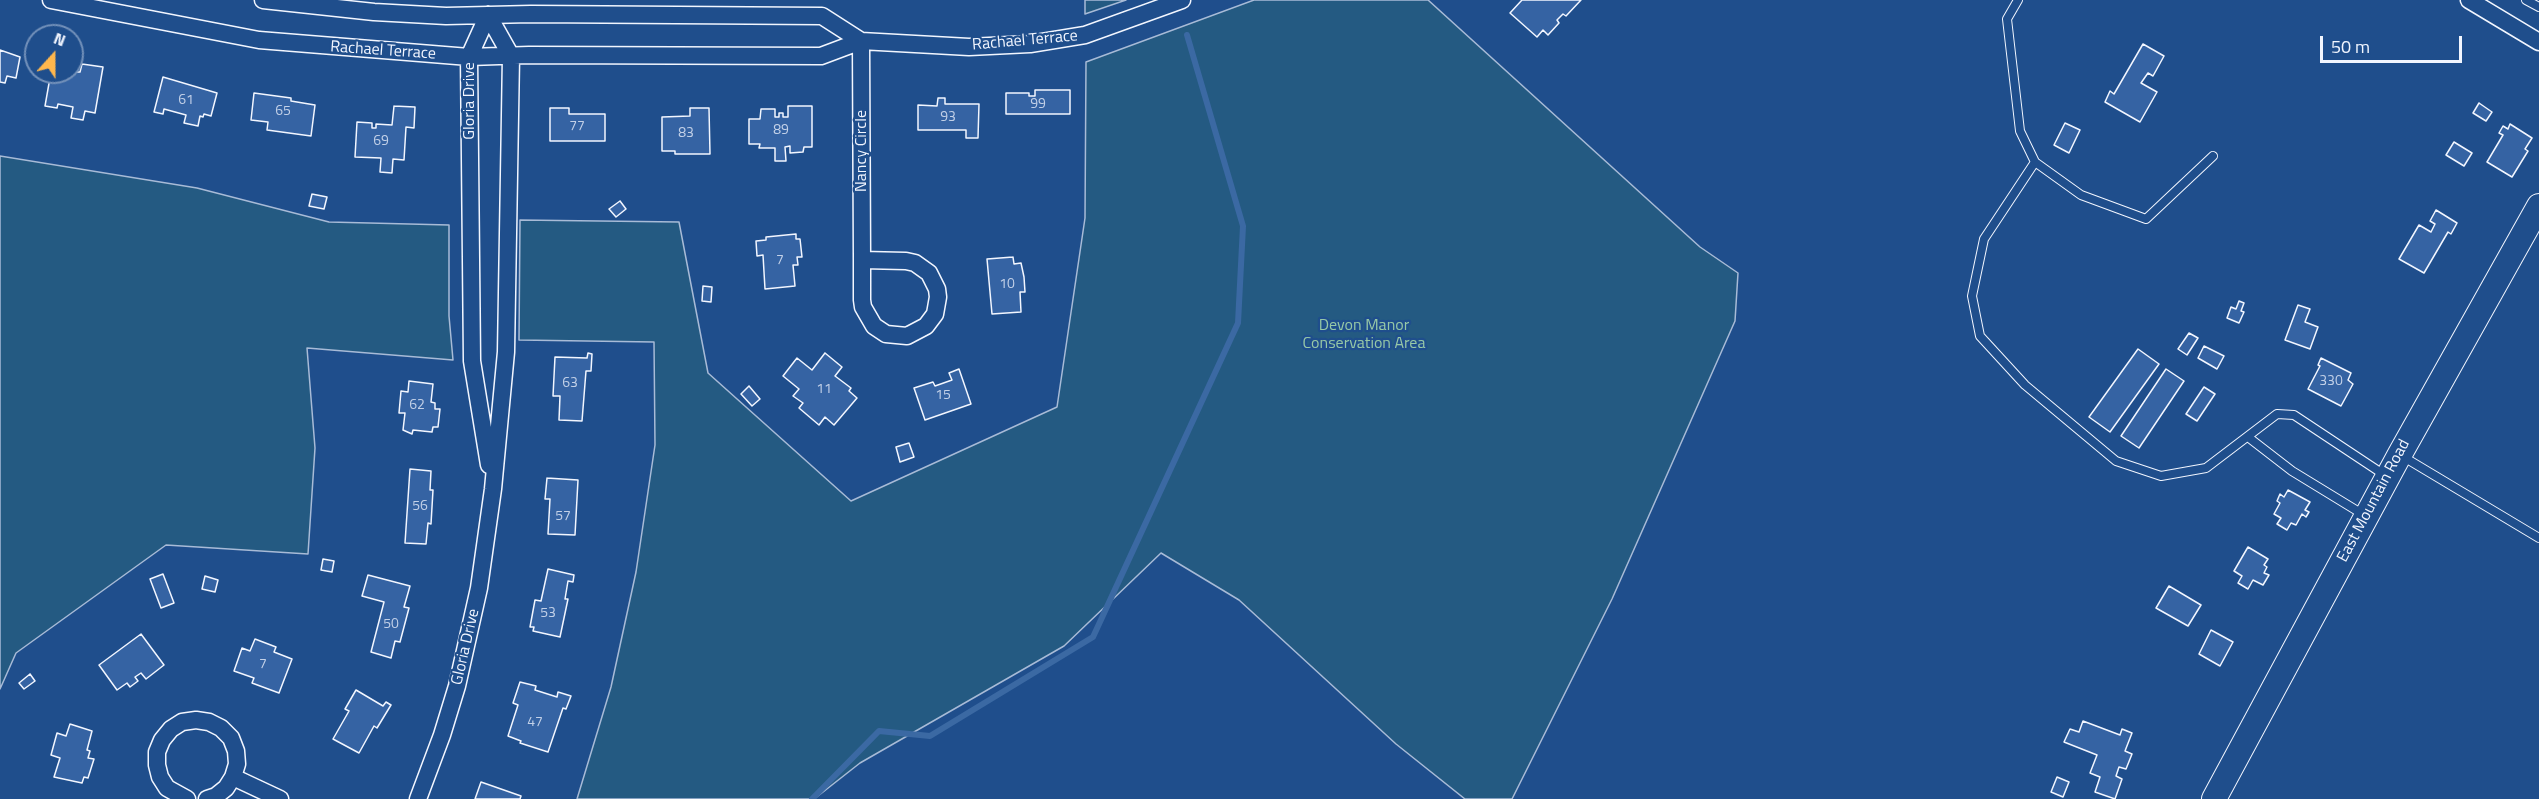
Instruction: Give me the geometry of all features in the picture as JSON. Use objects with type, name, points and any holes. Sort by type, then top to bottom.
[{"type":"main road","name":"East Mountain Road","points":[[2214,799],[2387,477],[2539,206]]},
{"type":"street","name":"Rachael Terrace","points":[[51,0],[259,40],[469,57],[821,56],[861,42],[969,46],[1057,41],[1085,35],[1182,0]]},
{"type":"street","points":[[263,0],[374,12],[446,16],[822,16],[861,42]]},
{"type":"street","points":[[2469,0],[2539,42]]},
{"type":"street","name":"Gloria Drive","points":[[488,15],[469,57],[472,361],[493,489]]},
{"type":"street","points":[[488,15],[511,56]]},
{"type":"street","name":"Nancy Circle","points":[[861,42],[862,260],[863,307],[874,326],[886,334],[900,336],[914,334],[926,326],[935,314],[938,297],[937,289],[929,273],[915,263],[906,261],[862,260]]},
{"type":"street","name":"Gloria Drive","points":[[418,799],[442,735],[468,643],[479,588],[493,489],[506,352],[511,56]]},
{"type":"street","points":[[187,799],[167,788],[160,777],[157,752],[162,740],[171,729],[182,722],[196,720],[209,722],[226,733],[236,751],[237,764],[234,777],[226,788],[216,796],[207,799]]},
{"type":"street","points":[[234,777],[280,799]]},
{"type":"lane","points":[[2018,0],[2007,19],[2020,131],[2035,162],[2081,195],[2146,219],[2213,156]]},
{"type":"lane","points":[[2526,0],[2539,7]]},
{"type":"lane","points":[[2035,162],[1984,239],[1972,296],[1980,336],[2025,385],[2116,461],[2161,476],[2206,468],[2277,414],[2294,415],[2387,477]]},
{"type":"lane","points":[[2248,436],[2292,471],[2366,516]]},
{"type":"lane","points":[[2400,454],[2539,538]]},
{"type":"green space","points":[[1085,0],[1126,0],[1085,14]]},
{"type":"green space","name":"Devon Manor Conservation Area","points":[[1254,0],[1428,0],[1700,247],[1738,273],[1735,321],[1612,599],[1512,799],[1465,799],[1396,744],[1239,600],[1161,553],[1064,646],[860,763],[814,799],[577,799],[611,687],[636,572],[655,445],[654,342],[519,340],[520,220],[679,222],[708,373],[851,501],[1057,407],[1085,218],[1086,62]]},
{"type":"green space","points":[[0,156],[197,188],[329,222],[449,225],[449,316],[453,360],[307,348],[315,448],[308,554],[166,545],[16,653],[0,689]]},
{"type":"building","points":[[1522,0],[1581,0],[1566,16],[1563,14],[1557,20],[1559,23],[1548,35],[1543,30],[1537,37],[1510,13]]},
{"type":"building","points":[[2143,44],[2164,56],[2153,76],[2148,73],[2141,83],[2157,92],[2140,122],[2105,102],[2110,91],[2114,94]]},
{"type":"building","points":[[0,50],[20,57],[16,78],[7,76],[5,83],[0,82]]},
{"type":"building","points":[[84,64],[103,67],[95,113],[85,111],[83,120],[71,118],[73,107],[58,104],[57,108],[45,106],[49,84],[84,84]]},
{"type":"building","points":[[163,77],[217,93],[211,116],[204,114],[203,117],[200,116],[198,126],[184,123],[186,115],[164,109],[163,114],[154,112]]},
{"type":"building","points":[[1035,90],[1070,90],[1070,114],[1006,114],[1006,93],[1029,93],[1029,96],[1035,96]]},
{"type":"building","points":[[254,93],[291,98],[291,101],[315,105],[311,136],[267,130],[268,122],[251,120]]},
{"type":"building","points":[[938,98],[945,98],[945,104],[979,104],[978,138],[966,138],[966,130],[918,130],[918,105],[937,106]]},
{"type":"building","points":[[2479,103],[2492,112],[2486,121],[2473,113]]},
{"type":"building","points":[[394,106],[415,107],[414,128],[406,127],[404,160],[393,159],[392,173],[380,172],[381,158],[355,157],[357,122],[372,123],[372,128],[376,128],[376,124],[392,125]]},
{"type":"building","points":[[788,106],[812,106],[812,147],[804,147],[803,152],[790,153],[790,146],[785,147],[786,161],[775,161],[775,148],[759,148],[760,144],[749,144],[749,119],[760,119],[761,109],[775,109],[775,117],[783,113],[783,117],[788,117]]},
{"type":"building","points":[[550,108],[569,108],[569,114],[605,114],[605,141],[550,141]]},
{"type":"building","points":[[690,108],[709,108],[710,154],[675,154],[675,151],[662,151],[662,117],[690,116]]},
{"type":"building","points":[[2065,123],[2080,130],[2069,153],[2054,145]]},
{"type":"building","points":[[2510,124],[2532,138],[2525,149],[2528,151],[2512,177],[2487,162],[2503,135],[2499,133],[2503,126],[2508,129]]},
{"type":"building","points":[[2454,142],[2472,153],[2464,166],[2446,155]]},
{"type":"building","points":[[312,194],[327,197],[324,209],[309,206]]},
{"type":"building","points":[[620,201],[626,209],[616,217],[609,209]]},
{"type":"building","points":[[2436,210],[2457,223],[2451,234],[2448,232],[2424,273],[2399,259],[2419,225],[2431,232],[2435,224],[2430,221]]},
{"type":"building","points":[[796,234],[796,239],[800,239],[802,257],[797,257],[798,265],[793,265],[795,286],[765,289],[763,255],[757,256],[756,241],[766,240],[766,237]]},
{"type":"building","points":[[1013,257],[1014,264],[1021,263],[1024,277],[1025,292],[1020,292],[1021,312],[992,314],[987,259]]},
{"type":"building","points":[[703,286],[712,287],[711,302],[702,301]]},
{"type":"building","points":[[2239,301],[2244,303],[2241,311],[2244,312],[2239,323],[2227,318],[2231,307],[2236,309]]},
{"type":"building","points":[[2298,305],[2310,309],[2305,322],[2318,327],[2310,349],[2285,340]]},
{"type":"building","points":[[2189,333],[2198,338],[2187,355],[2178,349]]},
{"type":"building","points":[[2204,346],[2224,356],[2217,369],[2198,358]]},
{"type":"building","points":[[2138,349],[2159,364],[2110,432],[2089,417]]},
{"type":"building","points":[[588,353],[592,354],[591,371],[586,371],[582,421],[559,420],[560,396],[553,396],[555,357],[587,358]]},
{"type":"building","points":[[825,353],[842,367],[835,376],[851,388],[849,391],[857,398],[834,425],[825,417],[819,425],[799,408],[803,403],[793,396],[799,389],[783,376],[797,358],[812,370]]},
{"type":"building","points":[[2321,358],[2351,373],[2348,380],[2353,384],[2341,406],[2308,389],[2320,366],[2318,365]]},
{"type":"building","points":[[959,369],[971,404],[925,420],[914,388],[933,382],[935,386],[952,380],[949,373]]},
{"type":"building","points":[[2166,369],[2184,381],[2139,448],[2121,436]]},
{"type":"building","points":[[409,381],[433,384],[431,402],[435,403],[435,409],[440,409],[438,427],[433,427],[432,432],[413,430],[412,434],[403,430],[405,413],[399,413],[401,391],[408,392]]},
{"type":"building","points":[[749,386],[760,399],[752,406],[741,394]]},
{"type":"building","points":[[2204,387],[2215,394],[2197,421],[2186,414]]},
{"type":"building","points":[[909,443],[914,457],[900,462],[896,447]]},
{"type":"building","points":[[410,469],[431,471],[430,490],[433,490],[431,524],[428,523],[426,544],[405,543]]},
{"type":"building","points":[[547,478],[578,480],[575,535],[548,534],[550,499],[545,499]]},
{"type":"building","points":[[2288,490],[2310,502],[2305,510],[2309,512],[2306,517],[2302,514],[2296,525],[2291,523],[2287,530],[2277,524],[2281,518],[2274,514],[2280,503],[2277,501],[2280,494],[2284,497]]},
{"type":"building","points":[[2248,547],[2268,559],[2264,565],[2267,567],[2264,573],[2269,575],[2263,585],[2253,580],[2248,589],[2238,583],[2242,576],[2234,571]]},
{"type":"building","points":[[323,559],[334,561],[332,572],[321,570]]},
{"type":"building","points":[[548,569],[574,575],[573,582],[568,581],[565,599],[568,599],[560,637],[533,631],[534,627],[530,627],[535,600],[541,601]]},
{"type":"building","points":[[163,574],[174,603],[161,608],[150,579]]},
{"type":"building","points":[[368,575],[410,586],[404,607],[409,608],[400,642],[395,641],[391,658],[371,652],[384,602],[362,596]]},
{"type":"building","points":[[205,576],[218,580],[215,592],[202,589]]},
{"type":"building","points":[[2169,586],[2201,605],[2188,626],[2156,608]]},
{"type":"building","points":[[2211,630],[2233,642],[2220,666],[2199,654]]},
{"type":"building","points":[[141,634],[164,665],[146,679],[141,673],[135,677],[138,681],[130,687],[127,683],[117,690],[99,665]]},
{"type":"building","points":[[255,639],[276,647],[274,652],[292,659],[279,693],[252,683],[254,678],[234,671],[242,648],[250,651]]},
{"type":"building","points":[[30,674],[35,681],[24,689],[19,683]]},
{"type":"building","points":[[520,682],[536,686],[535,690],[557,697],[558,692],[571,696],[566,709],[563,708],[548,752],[520,743],[521,741],[508,736],[518,705],[513,703]]},
{"type":"building","points":[[356,690],[383,706],[386,702],[391,705],[377,728],[374,726],[359,753],[333,739],[349,711],[345,709]]},
{"type":"building","points":[[2083,721],[2120,735],[2122,729],[2132,733],[2125,751],[2132,754],[2126,769],[2119,767],[2116,776],[2122,779],[2115,799],[2095,792],[2100,777],[2090,773],[2097,755],[2064,742],[2070,729],[2079,732]]},
{"type":"building","points":[[70,724],[92,731],[87,750],[90,751],[88,758],[94,759],[88,778],[84,777],[82,783],[54,777],[60,758],[51,755],[57,733],[66,736]]},
{"type":"building","points":[[2057,777],[2069,782],[2063,797],[2051,792]]},
{"type":"building","points":[[481,782],[521,796],[520,799],[475,799]]},
{"type":"waterway","points":[[812,799],[879,731],[930,736],[1093,637],[1238,323],[1243,226],[1187,35]]}]
